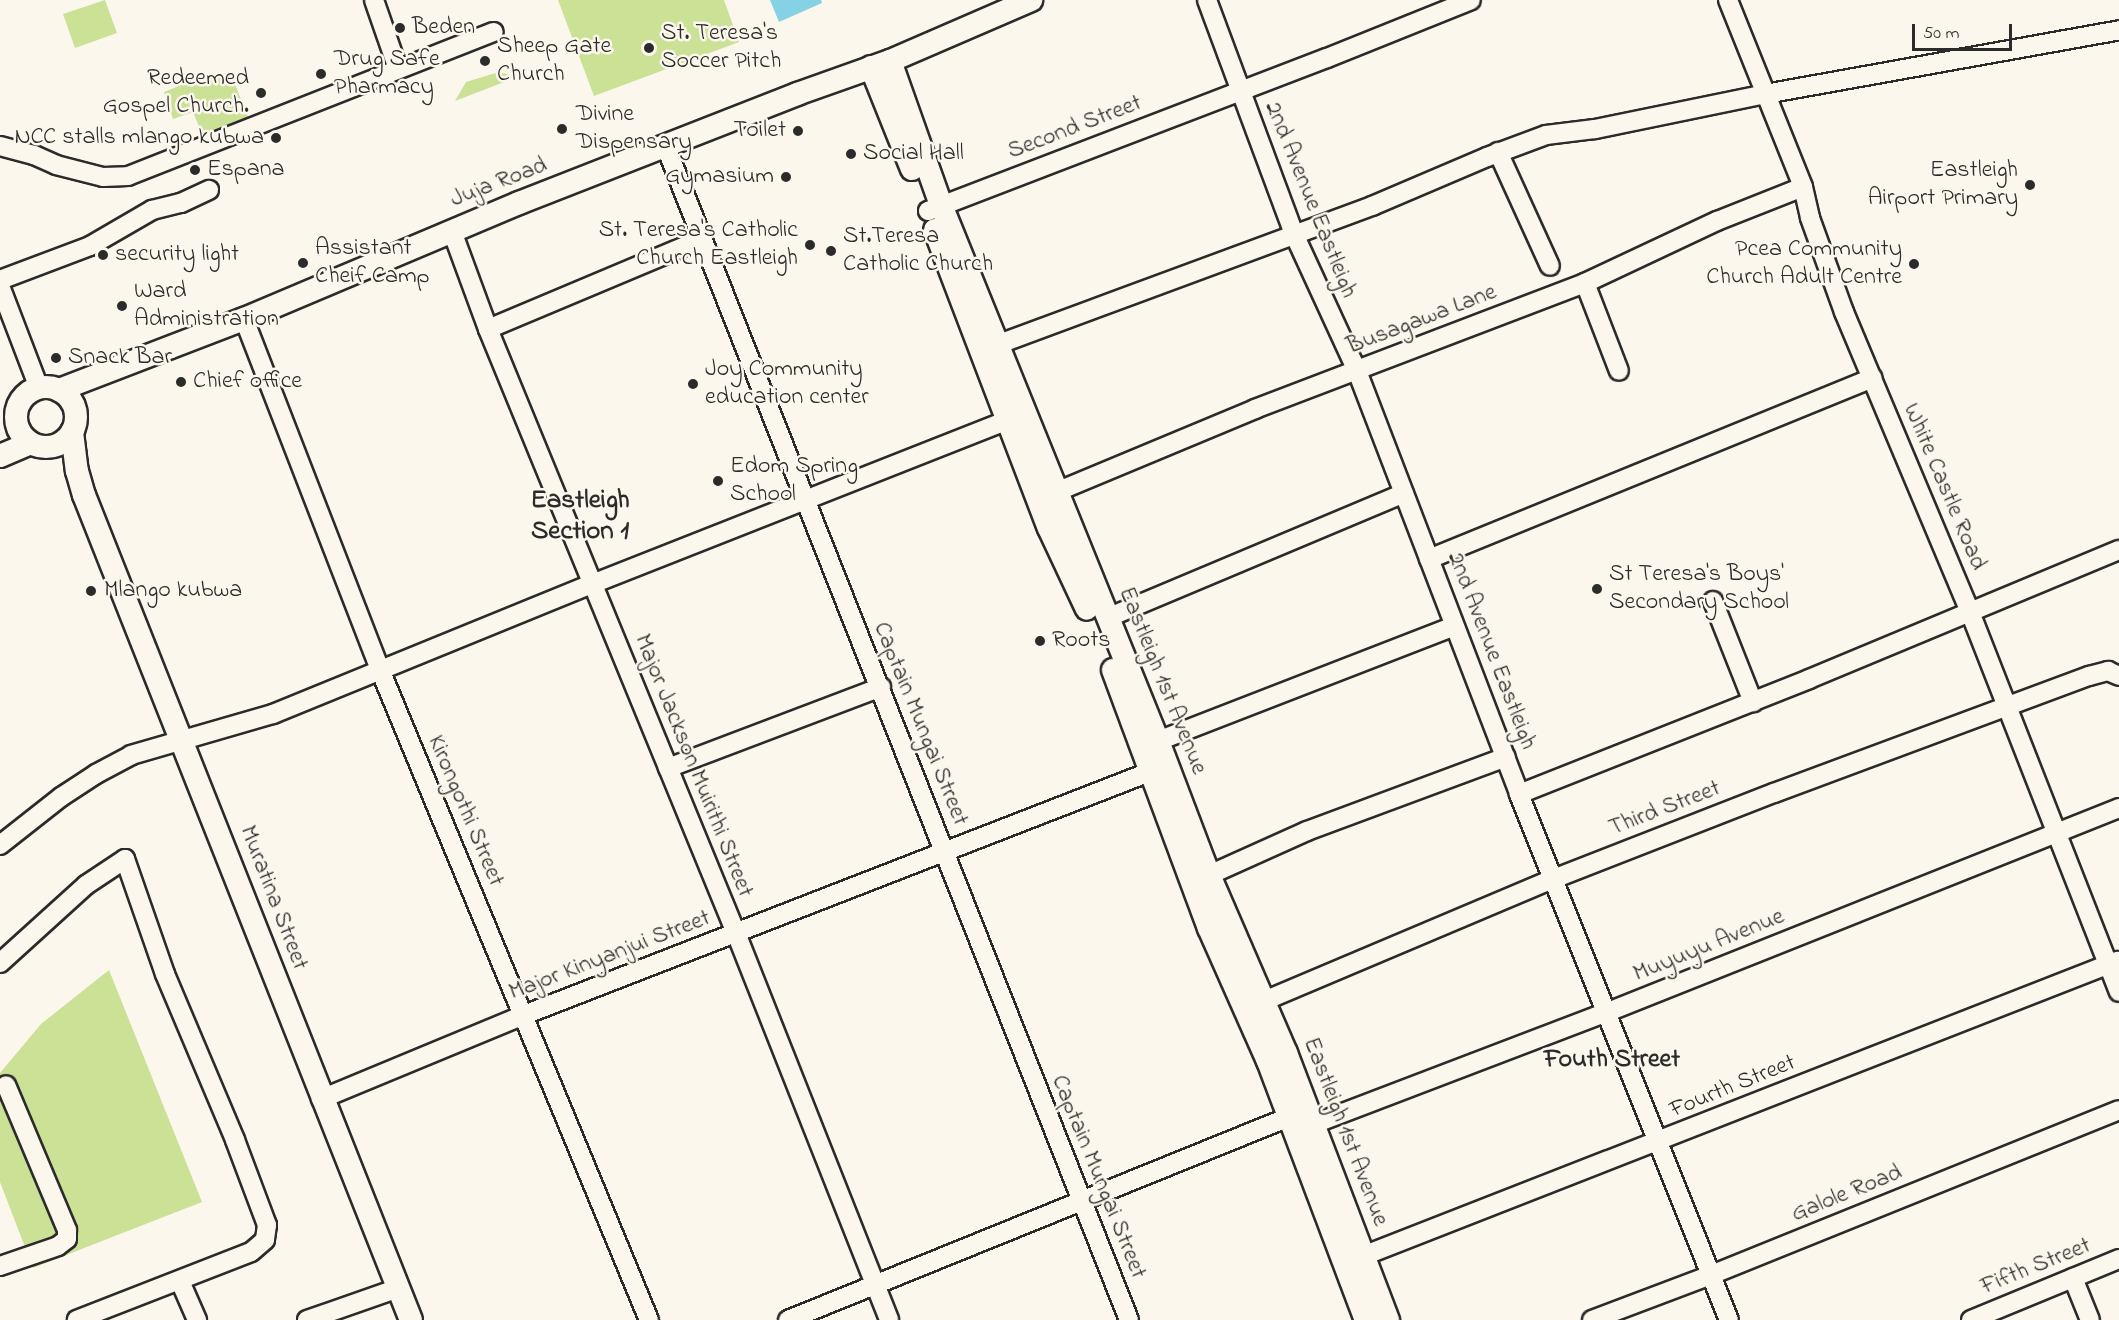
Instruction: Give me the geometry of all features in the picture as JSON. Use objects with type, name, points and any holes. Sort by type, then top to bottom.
[{"type":"main road","name":"Juja Road","points":[[57,395],[121,366],[244,319],[452,231],[834,80],[880,64],[1031,0]]},
{"type":"main road","points":[[834,80],[863,89],[895,105],[910,64],[943,38]]},
{"type":"main road","name":"Eastleigh 1st Avenue","points":[[880,64],[1016,417],[1056,492],[1158,741],[1209,875],[1314,1124],[1388,1320]]},
{"type":"main road","name":"Eastleigh 1st Avenue","points":[[934,208],[999,344],[1016,417],[1049,528],[1107,657],[1152,771],[1209,928],[1231,973],[1289,1117],[1366,1320]]},
{"type":"main road","points":[[0,437],[12,407],[31,391],[57,395],[76,415],[72,432],[57,445],[39,445],[0,456]]},
{"type":"main road","points":[[12,407],[23,437],[39,445]]},
{"type":"main road","name":"Muratina Street","points":[[72,432],[77,471],[84,495],[183,739],[321,1099],[411,1320]]},
{"type":"main road","name":"Muratina Street","points":[[39,445],[66,467],[84,495]]},
{"type":"street","points":[[374,0],[398,69]]},
{"type":"street","name":"2nd Avenue Eastleigh","points":[[1207,0],[1294,234],[1357,371],[1519,794],[1608,1012],[1729,1320]]},
{"type":"street","name":"Second Street","points":[[934,208],[1328,58],[1471,0]]},
{"type":"street","name":"White Castle Road","points":[[1728,0],[1803,187],[1810,218],[1844,312],[1970,612],[2056,834],[2114,962],[2119,992]]},
{"type":"street","points":[[999,344],[1372,206],[1498,152],[1546,135],[1691,111],[1765,94],[2119,30]]},
{"type":"street","points":[[0,146],[93,175],[128,176],[494,32]]},
{"type":"street","name":"Captain Mungai Street","points":[[666,147],[1129,1320]]},
{"type":"street","points":[[1498,152],[1550,266]]},
{"type":"street","name":"Busagawa Lane","points":[[1056,492],[1255,409],[1585,283],[1717,221],[1803,187]]},
{"type":"street","points":[[0,280],[90,246],[152,210],[181,203],[209,190]]},
{"type":"street","name":"Major Jackson Muirithi Street","points":[[452,231],[488,329],[736,933],[889,1320]]},
{"type":"street","points":[[488,329],[702,239]]},
{"type":"street","points":[[1585,283],[1619,371]]},
{"type":"street","points":[[0,286],[57,395]]},
{"type":"street","name":"Kirongothi Street","points":[[244,319],[381,672],[650,1320]]},
{"type":"street","points":[[1430,559],[1873,378]]},
{"type":"street","points":[[0,845],[96,774],[131,755],[273,714],[381,672],[592,584],[1016,417]]},
{"type":"street","points":[[1107,618],[1404,493]]},
{"type":"street","points":[[1519,794],[1753,702],[2119,550]]},
{"type":"street","points":[[1713,601],[1753,702]]},
{"type":"street","points":[[1158,741],[1454,626]]},
{"type":"street","name":"Third Street","points":[[1264,1001],[1553,879],[2005,706],[2108,670],[2119,676]]},
{"type":"street","points":[[668,768],[880,687]]},
{"type":"street","points":[[1209,875],[1307,831],[1506,757]]},
{"type":"street","name":"Major Kinyanjui Street","points":[[321,1099],[524,1015],[1152,771]]},
{"type":"street","name":"Muyuyu Avenue","points":[[1314,1124],[1608,1012],[2119,808]]},
{"type":"street","points":[[0,963],[86,885],[125,859],[165,974],[235,1140],[267,1225],[265,1240],[260,1247],[180,1281],[77,1320]]},
{"type":"street","name":"Fourth Street","points":[[1363,1256],[2114,962]]},
{"type":"street","points":[[0,1266],[58,1246],[67,1239],[67,1230],[6,1085]]},
{"type":"street","name":"Galole Road","points":[[1592,1320],[1711,1275],[2119,1110]]},
{"type":"street","points":[[788,1320],[1289,1117]]},
{"type":"street","name":"Fifth Street","points":[[1971,1320],[2119,1259]]},
{"type":"street","points":[[2073,1278],[2090,1320]]},
{"type":"street","points":[[180,1281],[197,1320]]},
{"type":"street","points":[[307,1320],[399,1288]]},
{"type":"green space","points":[[105,0],[117,33],[75,48],[63,14]]},
{"type":"green space","name":"St. Teresa's Soccer Pitch","points":[[558,0],[724,0],[739,42],[594,96]]},
{"type":"green space","points":[[230,72],[251,124],[205,141],[193,112],[173,119],[164,92],[209,74],[211,78]]},
{"type":"green space","points":[[499,72],[517,77],[455,101],[466,82]]},
{"type":"green space","points":[[109,970],[202,1202],[33,1268],[0,1182],[0,1073],[41,1024]]},
{"type":"water","points":[[770,0],[821,0],[822,3],[779,22]]},
{"type":"place","name":"Beden","points":[[400,28]]},
{"type":"place","name":"St. Teresa's Soccer Pitch","points":[[649,48]]},
{"type":"place","name":"Sheep Gate Church","points":[[485,61]]},
{"type":"place","name":"Drug Safe Pharmacy","points":[[321,74]]},
{"type":"place","name":"Redeemed Gospel Church.","points":[[261,93]]},
{"type":"place","name":"Divine Dispensary","points":[[562,129]]},
{"type":"place","name":"Toilet","points":[[798,131]]},
{"type":"place","name":"NCC stalls mlango kubwa","points":[[276,138]]},
{"type":"place","name":"Social Hall","points":[[851,154]]},
{"type":"place","name":"Espana","points":[[195,170]]},
{"type":"place","name":"Gymasium","points":[[786,177]]},
{"type":"place","name":"Eastleigh Airport Primary","points":[[2030,185]]},
{"type":"place","name":"St. Teresa's Catholic Church Eastleigh","points":[[810,245]]},
{"type":"place","name":"St.Teresa Catholic Church","points":[[831,251]]},
{"type":"place","name":"security light","points":[[103,255]]},
{"type":"place","name":"Assistant Cheif Camp","points":[[303,263]]},
{"type":"place","name":"Pcea Community Church Adult Centre","points":[[1914,264]]},
{"type":"place","name":"Ward Administration","points":[[122,306]]},
{"type":"place","name":"Snack Bar","points":[[56,358]]},
{"type":"place","name":"Chief office","points":[[181,382]]},
{"type":"place","name":"Joy Community education center","points":[[693,384]]},
{"type":"place","name":"Edom Spring School","points":[[718,481]]},
{"type":"place","name":"St Teresa's Boys' Secondary School","points":[[1597,589]]},
{"type":"place","name":"Mlango kubwa","points":[[91,591]]},
{"type":"place","name":"Roots","points":[[1040,641]]},
{"type":"district","name":"Eastleigh Section 1","points":[[580,516]]},
{"type":"district","name":"Fouth Street","points":[[1612,1061]]}]
